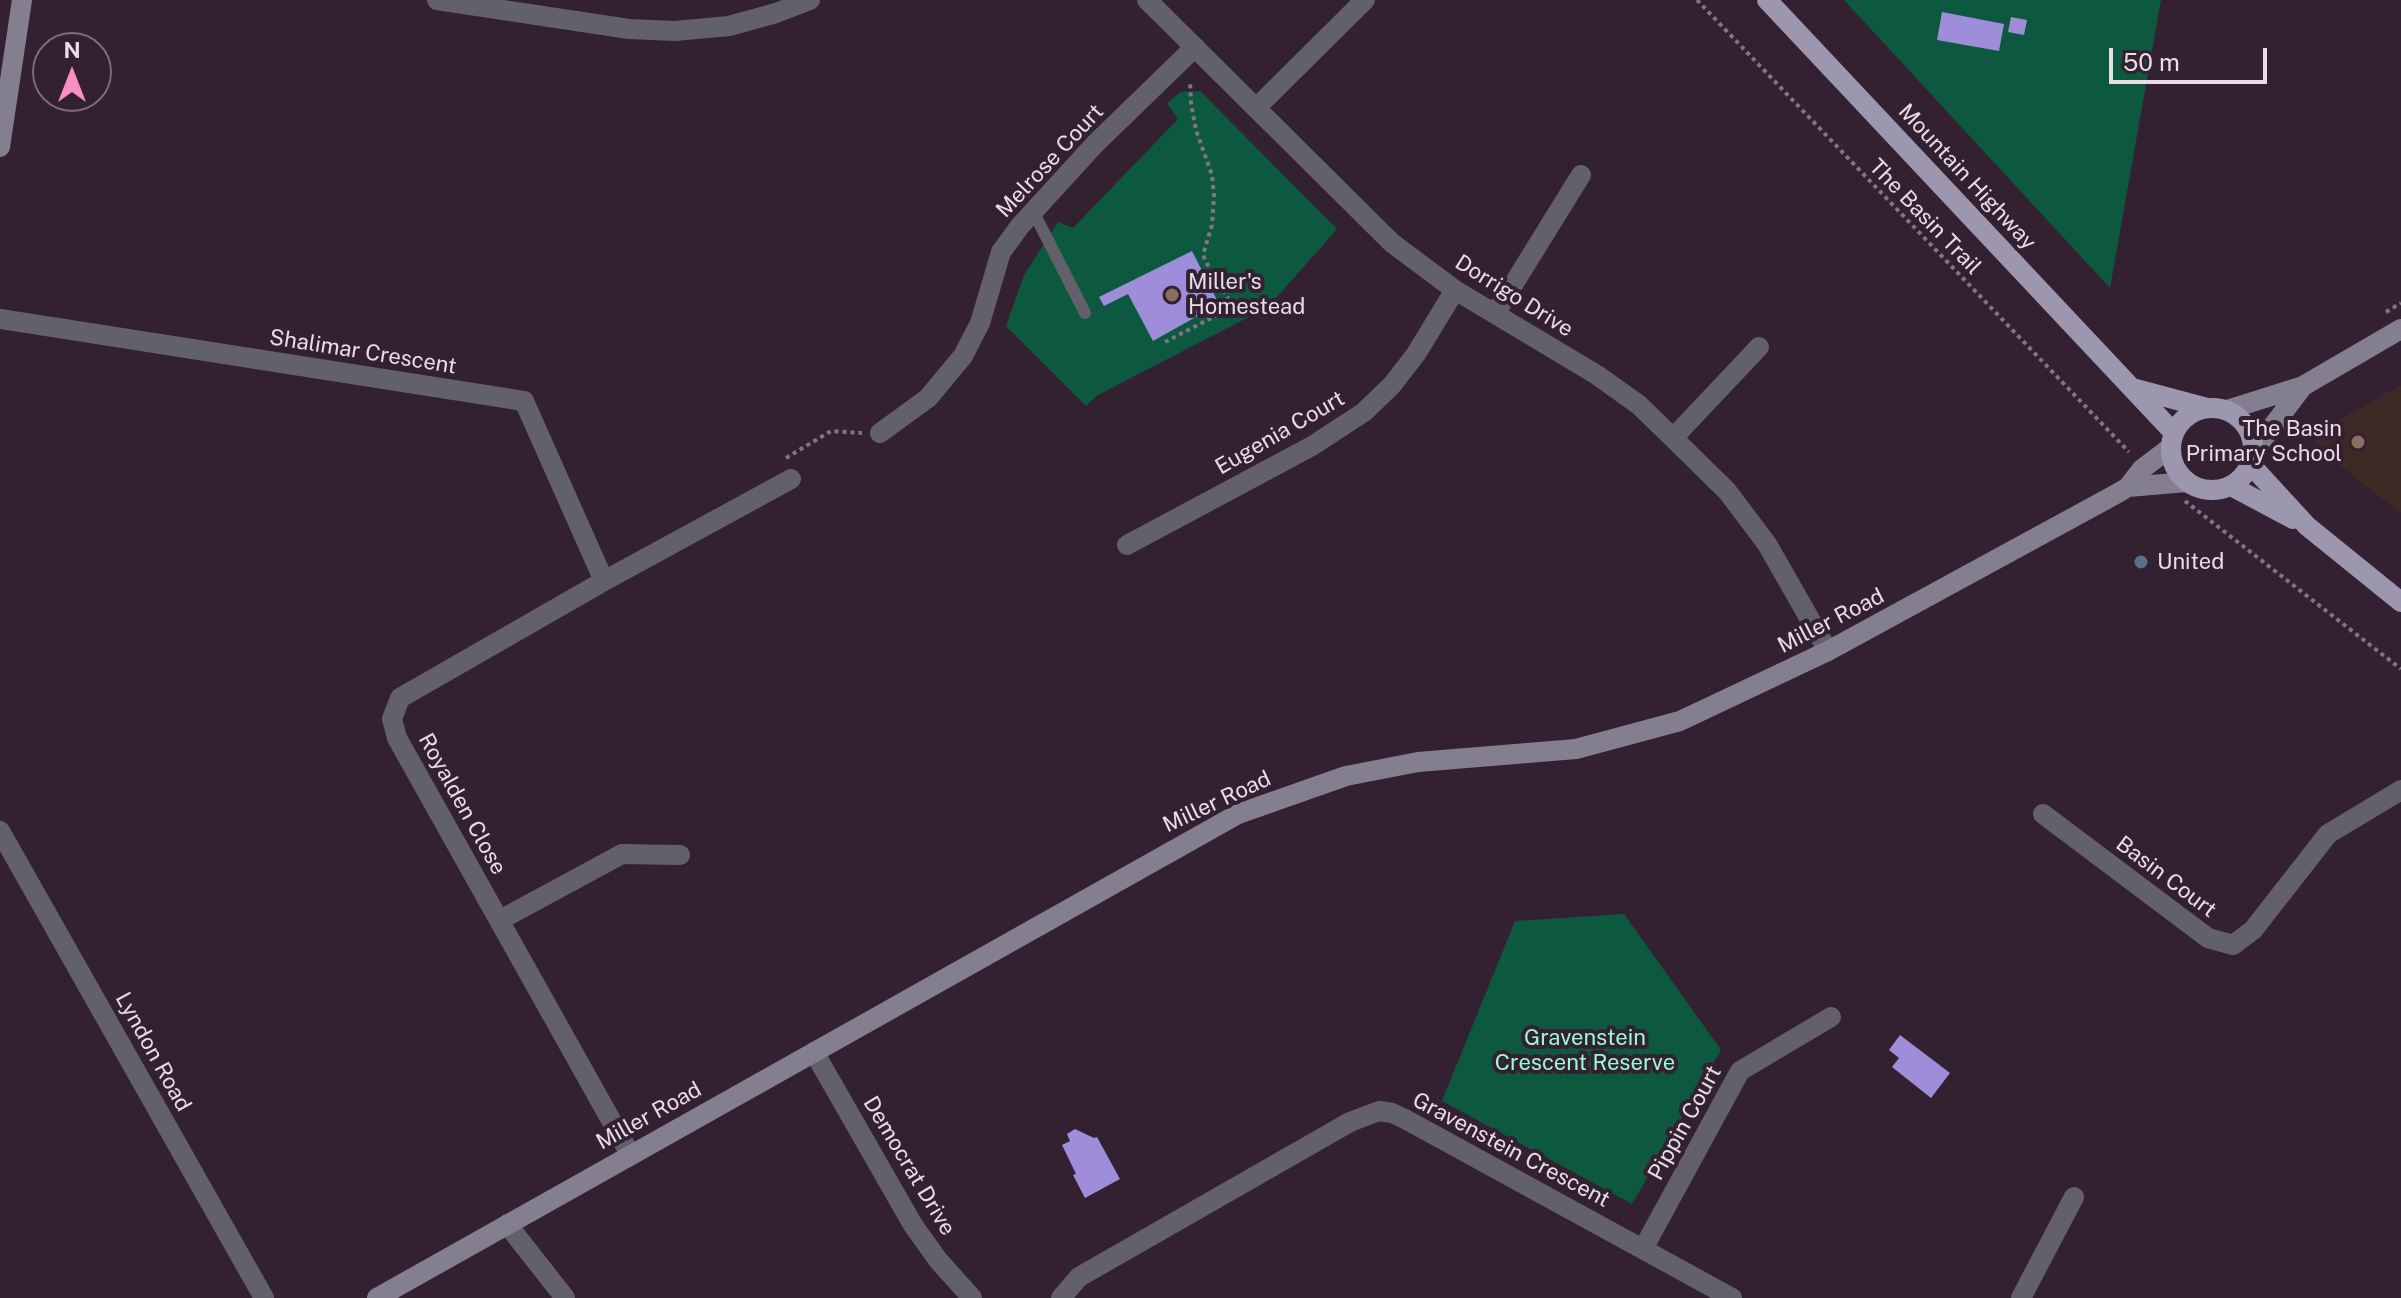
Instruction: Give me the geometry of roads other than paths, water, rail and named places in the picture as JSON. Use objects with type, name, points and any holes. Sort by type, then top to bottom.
[{"type":"main road","points":[[0,147],[22,0]]},
{"type":"main road","name":"Mountain Highway","points":[[1767,0],[2132,388],[2172,440]]},
{"type":"main road","points":[[2303,386],[2252,458],[2243,478],[2217,490],[2184,489],[2177,471],[2172,440],[2182,421],[2193,412],[2217,409],[2303,386],[2401,329]]},
{"type":"main road","points":[[2132,388],[2239,417],[2252,433],[2252,458],[2307,526]]},
{"type":"main road","name":"Miller Road","points":[[377,1298],[1238,814],[1346,776],[1418,762],[1576,749],[1680,721],[1828,651],[2128,487],[2172,440]]},
{"type":"main road","points":[[2231,486],[2307,526],[2401,602]]},
{"type":"main road","name":"Miller Road","points":[[2128,487],[2184,489]]},
{"type":"street","points":[[437,0],[629,29],[675,31],[729,26],[810,0]]},
{"type":"street","name":"Dorrigo Drive","points":[[1147,0],[1392,243],[1455,290],[1597,375],[1639,405],[1727,491],[1767,544],[1828,651]]},
{"type":"street","points":[[1256,108],[1365,0]]},
{"type":"street","name":"Melrose Court","points":[[880,433],[928,398],[963,356],[980,323],[1001,252],[1033,211],[1095,144],[1195,47]]},
{"type":"street","points":[[1495,314],[1581,175]]},
{"type":"street","name":"Eugenia Court","points":[[1127,545],[1312,446],[1364,412],[1392,385],[1416,354],[1455,290]]},
{"type":"street","name":"Shalimar Crescent","points":[[0,319],[524,401],[604,581]]},
{"type":"street","points":[[1673,438],[1759,347]]},
{"type":"street","name":"Royalden Close","points":[[630,1154],[397,738],[392,719],[400,698],[604,581],[786,470]]},
{"type":"street","name":"Basin Court","points":[[2043,814],[2208,938],[2233,945],[2253,930],[2328,834],[2401,790]]},
{"type":"street","name":"Lyndon Road","points":[[0,831],[264,1298]]},
{"type":"street","points":[[500,920],[622,854],[680,855]]},
{"type":"street","name":"Pippin Court","points":[[1643,1249],[1740,1071],[1831,1017]]},
{"type":"street","name":"Democrat Drive","points":[[814,1052],[913,1225],[938,1260],[972,1298]]},
{"type":"street","name":"Gravenstein Crescent","points":[[1061,1298],[1079,1277],[1350,1122],[1379,1111],[1405,1119],[1732,1298]]},
{"type":"street","points":[[2021,1298],[2074,1197]]},
{"type":"street","points":[[507,1224],[565,1298]]},
{"type":"lane","points":[[1033,211],[1085,313]]},
{"type":"place","name":"Miller's Homestead","points":[[1172,295]]},
{"type":"place","name":"The Basin Primary School","points":[[2358,442]]},
{"type":"place","name":"United","points":[[2141,562]]},
{"type":"park label","name":"Gravenstein Crescent Reserve","points":[[1585,1050]]}]
